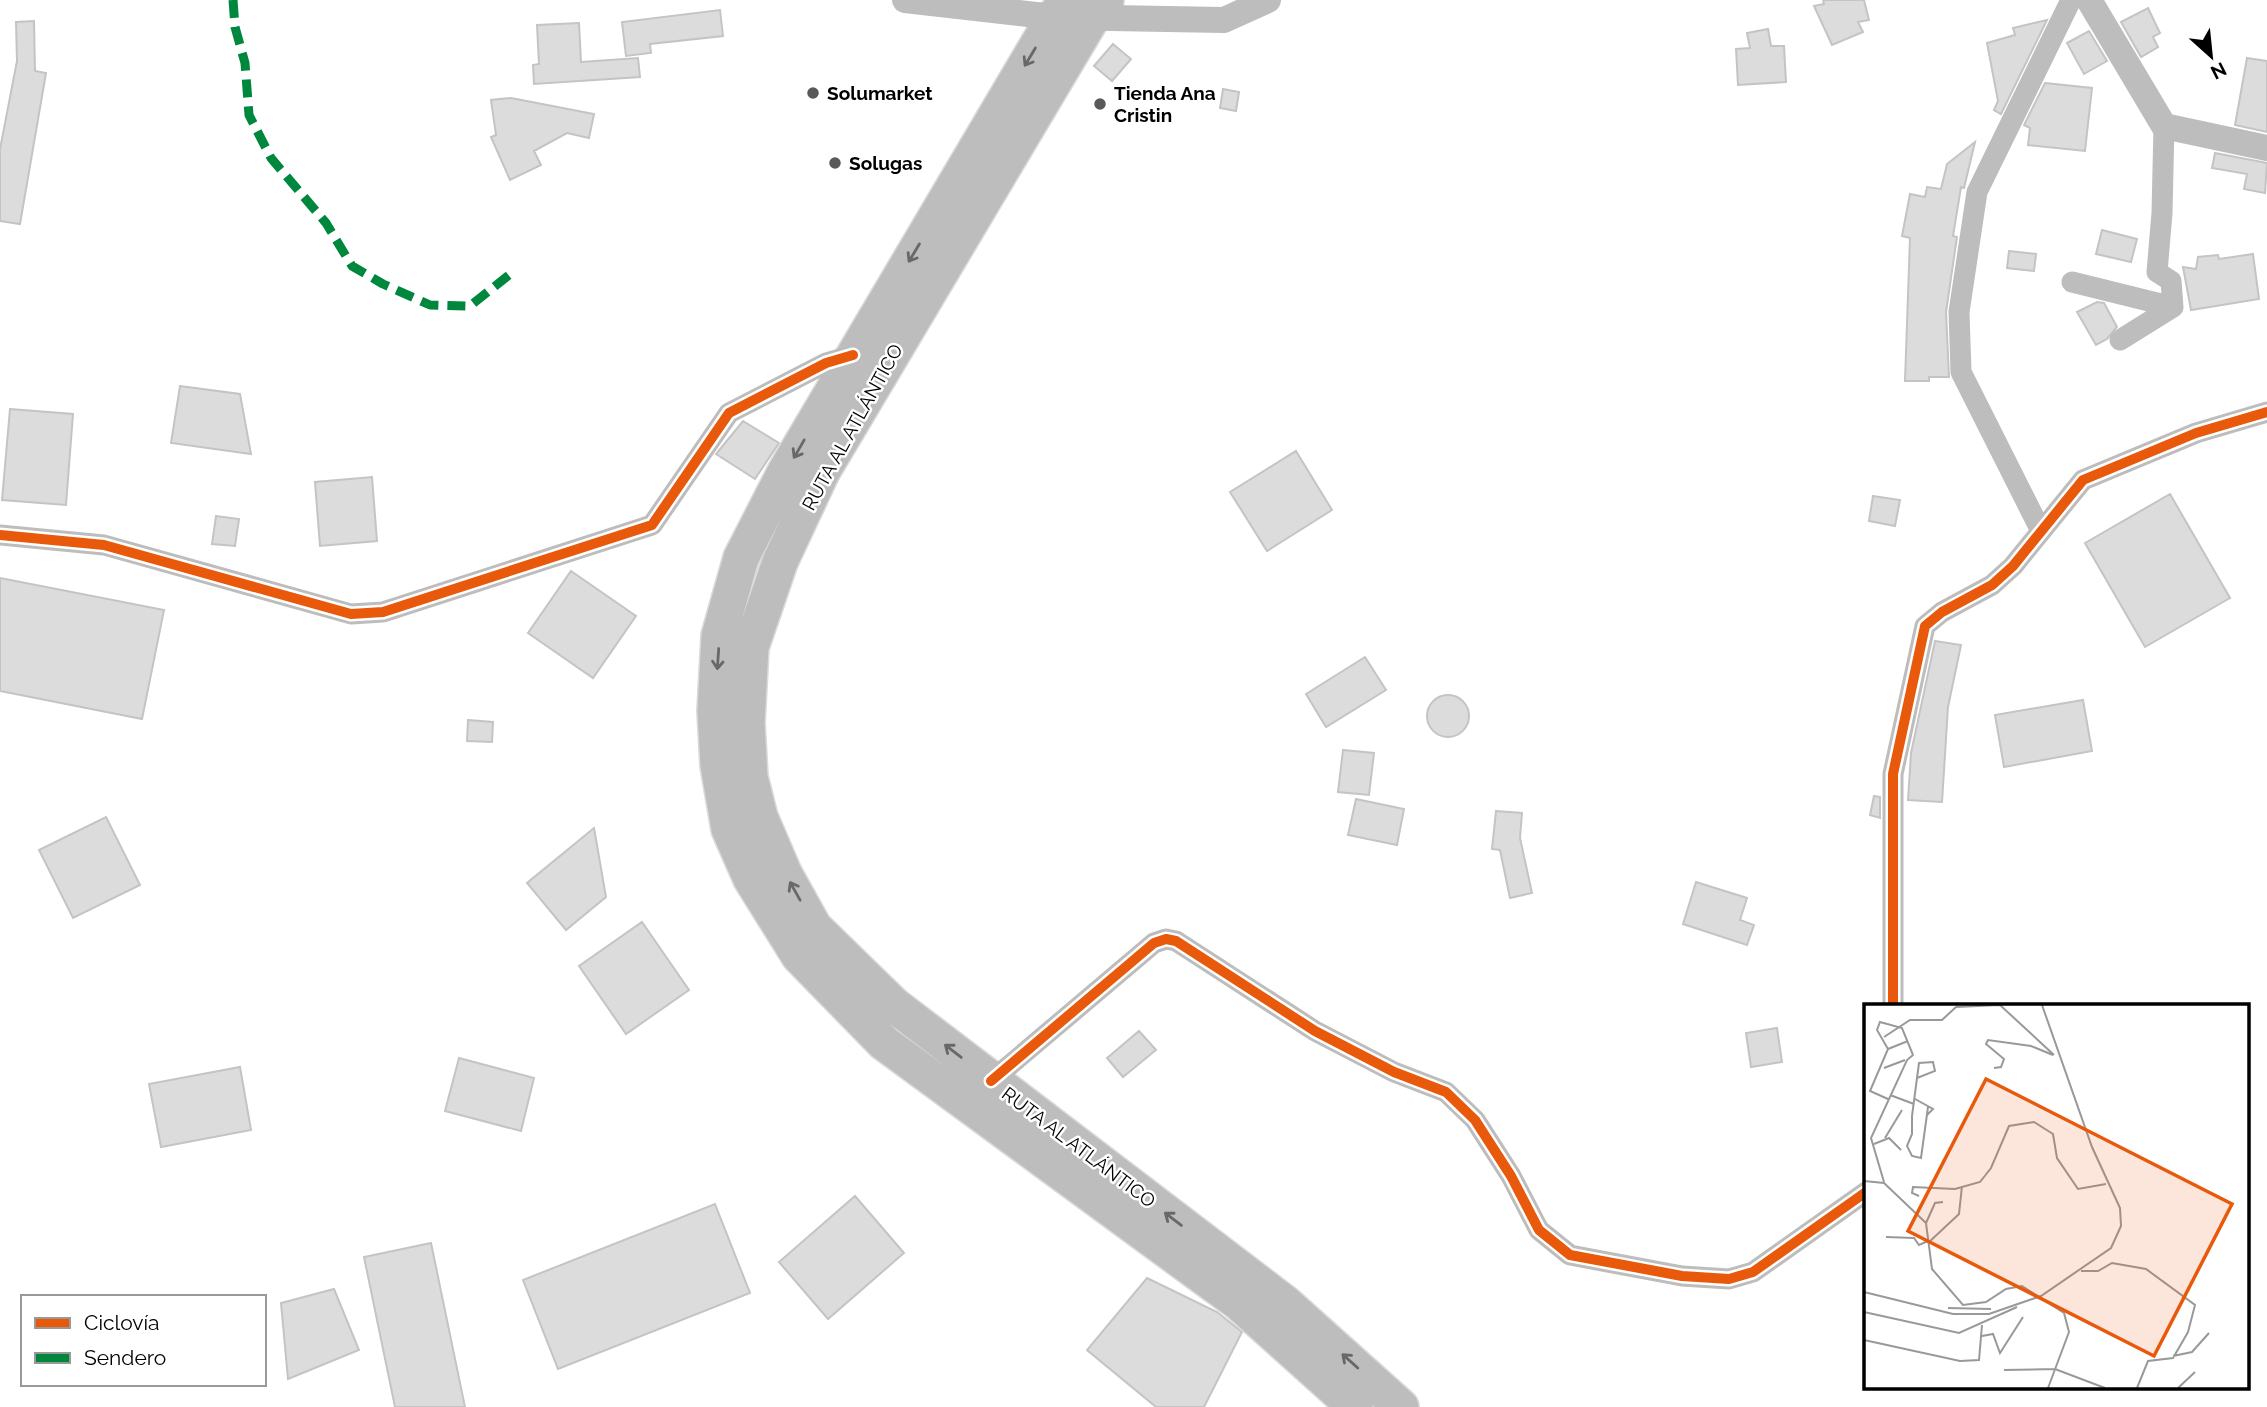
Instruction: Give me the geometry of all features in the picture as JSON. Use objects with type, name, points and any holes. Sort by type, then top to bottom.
[{"type":"highway","name":"RUTA AL ATLÁNTICO","points":[[1080,9],[853,355],[785,472],[741,558],[719,636],[715,711],[718,765],[729,829],[751,879],[799,956],[884,1043],[1239,1303],[1355,1407]]},
{"type":"highway","name":"RUTA AL ATLÁNTICO","points":[[1080,9],[822,472],[780,562],[751,648],[747,723],[750,777],[760,817],[784,873],[814,927],[894,1005],[1285,1303],[1401,1407]]},
{"type":"street","points":[[905,0],[1224,20],[1268,0]]},
{"type":"street","points":[[2041,531],[1961,372],[1959,312],[1977,192],[2071,0]]},
{"type":"street","points":[[2089,0],[2164,126],[2162,213],[2157,272],[2171,281],[2173,307]]},
{"type":"street","points":[[2164,126],[2267,148]]},
{"type":"street","points":[[2072,282],[2173,307]]},
{"type":"street","points":[[2120,340],[2173,307]]},
{"type":"street","points":[[0,535],[104,545],[351,614],[383,612],[652,524],[729,413],[826,363],[853,355]]},
{"type":"street","points":[[1893,1004],[1893,774],[1925,626],[1942,612],[1992,585],[2013,566],[2083,480],[2196,433],[2267,412]]},
{"type":"street","points":[[991,1081],[1154,943],[1166,939],[1176,941],[1315,1031],[1394,1072],[1446,1092],[1475,1120],[1511,1175],[1539,1230],[1570,1255],[1682,1276],[1729,1279],[1753,1272],[1864,1193]]},
{"type":"building","points":[[1823,0],[1864,0],[1869,20],[1858,22],[1863,32],[1832,45],[1814,6],[1824,4]]},
{"type":"building","points":[[2148,8],[2160,33],[2153,37],[2158,47],[2141,57],[2121,22]]},
{"type":"building","points":[[720,10],[723,36],[650,44],[651,53],[626,56],[622,22]]},
{"type":"building","points":[[2047,20],[2001,114],[1994,110],[1998,101],[1987,43],[2015,35],[2013,28]]},
{"type":"building","points":[[34,21],[35,71],[46,73],[20,224],[0,221],[0,149],[17,61],[16,22]]},
{"type":"building","points":[[579,23],[581,62],[638,58],[640,77],[534,84],[533,65],[539,64],[537,25]]},
{"type":"building","points":[[1768,29],[1771,46],[1784,46],[1786,82],[1738,85],[1736,49],[1750,48],[1747,33]]},
{"type":"building","points":[[2089,31],[2107,61],[2084,74],[2067,43]]},
{"type":"building","points":[[1113,44],[1131,59],[1112,81],[1094,66]]},
{"type":"building","points":[[2247,58],[2267,61],[2267,132],[2235,125]]},
{"type":"building","points":[[2045,83],[2092,88],[2085,151],[2028,145],[2030,128],[2024,125]]},
{"type":"building","points":[[1223,89],[1239,92],[1236,111],[1220,108]]},
{"type":"building","points":[[511,98],[594,114],[589,138],[567,133],[534,151],[541,165],[510,180],[491,137],[496,135],[491,100]]},
{"type":"building","points":[[1975,142],[1964,188],[1961,187],[1953,236],[1957,237],[1946,312],[1949,377],[1929,377],[1929,381],[1905,381],[1910,238],[1902,236],[1910,194],[1925,197],[1927,187],[1941,189],[1947,164]]},
{"type":"building","points":[[2215,153],[2267,163],[2265,193],[2244,189],[2247,174],[2212,168]]},
{"type":"building","points":[[2102,230],[2137,239],[2131,262],[2096,254]]},
{"type":"building","points":[[2009,251],[2036,254],[2034,271],[2007,268]]},
{"type":"building","points":[[2253,254],[2259,299],[2191,310],[2183,267],[2196,269],[2198,257],[2218,255],[2219,259]]},
{"type":"building","points":[[2097,302],[2104,303],[2117,327],[2107,339],[2096,345],[2077,312]]},
{"type":"building","points":[[180,386],[240,394],[251,454],[171,443]]},
{"type":"building","points":[[10,409],[73,414],[66,505],[2,500]]},
{"type":"building","points":[[743,421],[779,443],[755,479],[716,454]]},
{"type":"building","points":[[1296,451],[1332,510],[1267,551],[1230,492]]},
{"type":"building","points":[[372,477],[377,541],[320,546],[315,482]]},
{"type":"building","points":[[2170,494],[2230,598],[2145,647],[2085,543]]},
{"type":"building","points":[[1873,496],[1900,500],[1895,526],[1869,521]]},
{"type":"building","points":[[216,516],[239,519],[235,546],[212,544]]},
{"type":"building","points":[[571,571],[636,616],[593,678],[528,633]]},
{"type":"building","points":[[0,578],[164,610],[142,719],[0,691]]},
{"type":"building","points":[[1935,641],[1961,645],[1948,707],[1942,802],[1908,800],[1911,753]]},
{"type":"building","points":[[1365,657],[1386,690],[1326,727],[1306,694]]},
{"type":"building","points":[[1448,695],[1463,701],[1469,716],[1463,731],[1448,737],[1433,731],[1427,716],[1433,701]]},
{"type":"building","points":[[2083,700],[2092,751],[2004,767],[1995,715]]},
{"type":"building","points":[[468,720],[493,722],[492,742],[467,741]]},
{"type":"building","points":[[1343,750],[1374,753],[1369,795],[1338,792]]},
{"type":"building","points":[[1874,796],[1880,797],[1880,818],[1870,815]]},
{"type":"building","points":[[1356,799],[1404,809],[1397,845],[1348,835]]},
{"type":"building","points":[[1496,811],[1522,813],[1520,838],[1532,893],[1510,898],[1500,850],[1492,849]]},
{"type":"building","points":[[106,817],[140,885],[73,918],[39,850]]},
{"type":"building","points":[[594,828],[606,897],[566,930],[527,883]]},
{"type":"building","points":[[1696,882],[1747,898],[1740,920],[1754,925],[1747,945],[1683,924]]},
{"type":"building","points":[[642,922],[689,990],[626,1034],[579,966]]},
{"type":"building","points":[[1777,1028],[1782,1062],[1751,1067],[1746,1033]]},
{"type":"building","points":[[1139,1031],[1156,1050],[1123,1077],[1107,1058]]},
{"type":"building","points":[[459,1058],[534,1078],[521,1131],[445,1111]]},
{"type":"building","points":[[240,1067],[251,1130],[161,1147],[149,1084]]},
{"type":"building","points":[[855,1196],[904,1253],[828,1319],[779,1262]]},
{"type":"building","points":[[715,1204],[750,1293],[558,1369],[523,1280]]},
{"type":"building","points":[[431,1243],[465,1407],[395,1407],[364,1257]]},
{"type":"building","points":[[1147,1278],[1217,1312],[1242,1332],[1204,1407],[1156,1407],[1087,1350]]},
{"type":"building","points":[[334,1289],[359,1350],[288,1379],[281,1303]]},
{"type":"marked path","points":[[233,0],[235,27],[245,63],[249,115],[271,158],[326,223],[352,266],[383,284],[430,305],[470,306],[509,275]]},
{"type":"cycle path","points":[[0,535],[104,545],[351,614],[383,612],[652,525],[729,413],[826,363],[853,355]]},
{"type":"cycle path","points":[[1893,1004],[1893,774],[1925,626],[1942,612],[1992,585],[2013,566],[2083,480],[2196,433],[2267,412]]},
{"type":"cycle path","points":[[991,1081],[1154,943],[1166,939],[1176,941],[1315,1031],[1394,1072],[1446,1092],[1475,1120],[1511,1176],[1539,1230],[1570,1255],[1682,1276],[1729,1279],[1753,1272],[1864,1193]]},
{"type":"place","name":"Solumarket","points":[[813,93]]},
{"type":"place","name":"Tienda Ana Cristin","points":[[1100,104]]},
{"type":"place","name":"Solugas","points":[[835,163]]}]
